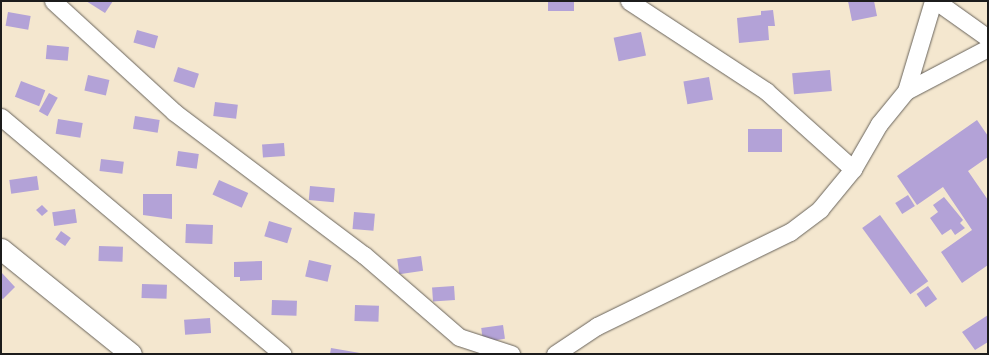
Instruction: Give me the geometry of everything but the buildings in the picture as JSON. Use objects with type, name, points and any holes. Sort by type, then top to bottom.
[{"type":"street","points":[[52,1],[174,112],[364,256],[459,337],[511,354]]},
{"type":"street","points":[[629,1],[766,91],[853,169]]},
{"type":"street","points":[[555,354],[597,326],[790,232],[820,209],[853,169],[879,124],[906,91],[934,1],[988,38]]},
{"type":"street","points":[[906,91],[988,48]]},
{"type":"street","points":[[1,117],[282,354]]},
{"type":"street","points":[[1,249],[131,354]]}]
